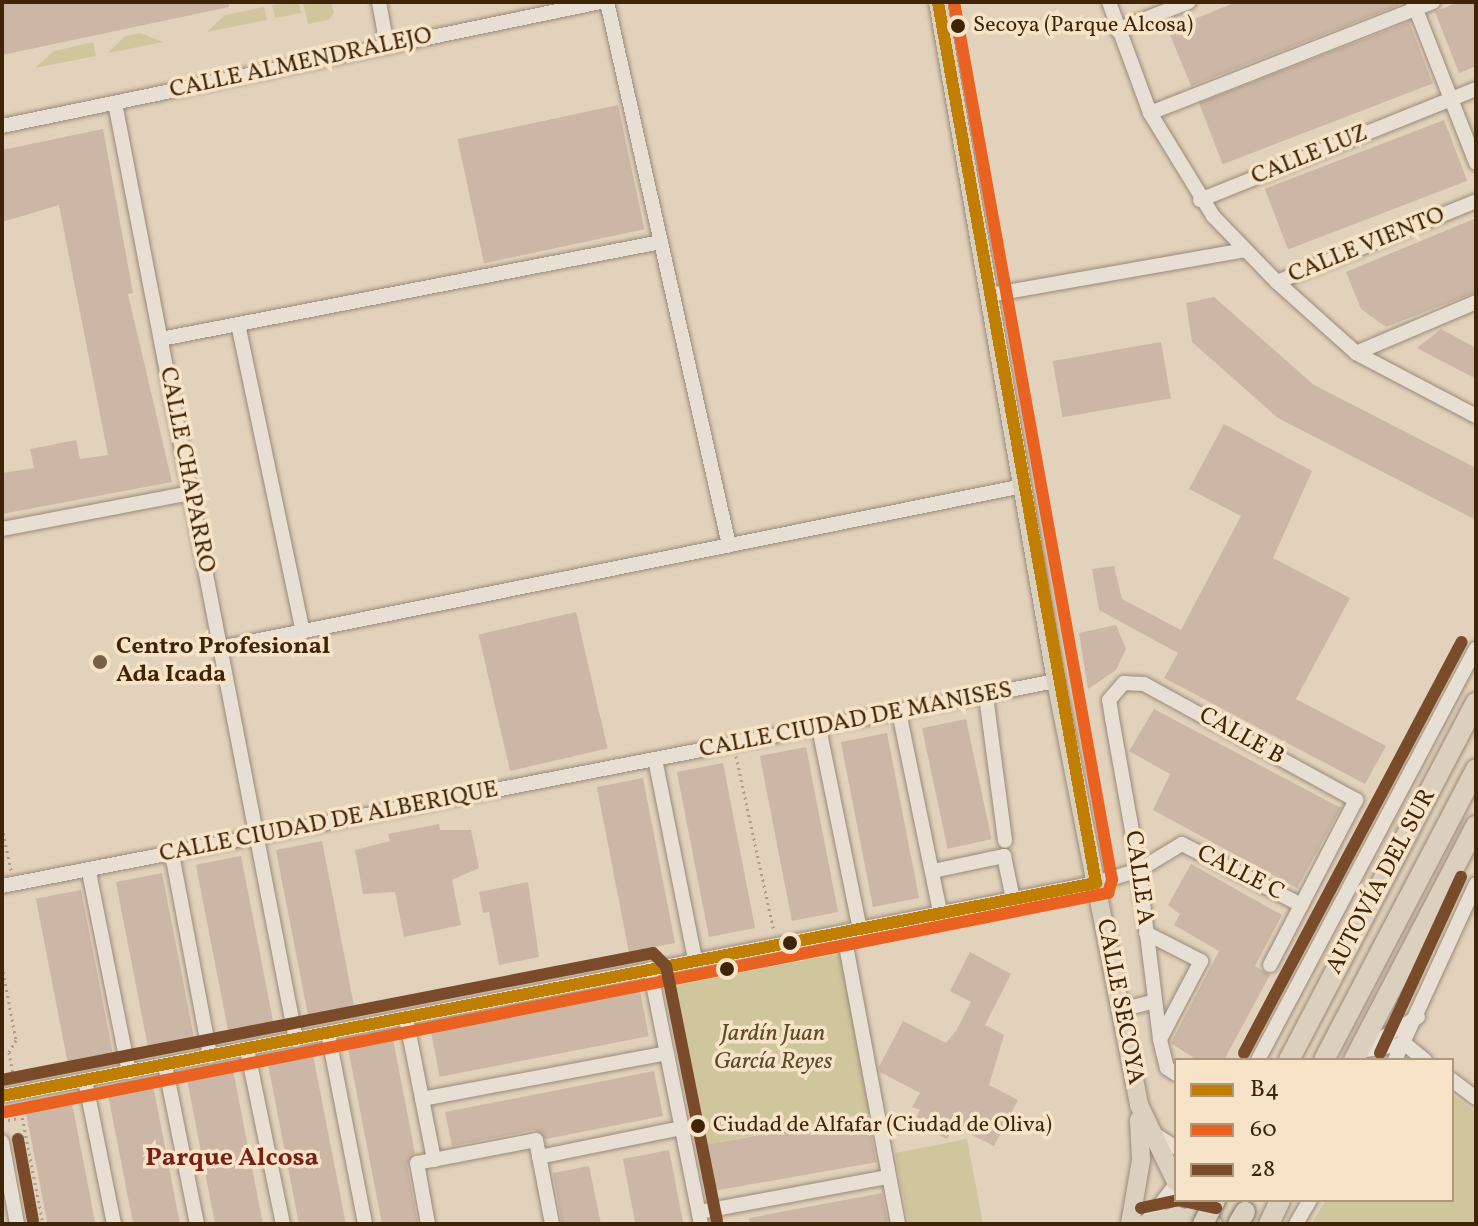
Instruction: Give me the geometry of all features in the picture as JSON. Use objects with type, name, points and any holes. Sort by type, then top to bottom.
[{"type":"highway","name":"AUTOVÍA DEL SUR","points":[[1290,1058],[1476,703]]},
{"type":"highway","name":"AUTOVÍA DEL SUR","points":[[1325,1058],[1476,769]]},
{"type":"highway","points":[[1357,1055],[1476,826]]},
{"type":"highway","points":[[1208,1223],[1214,1202]]},
{"type":"highway","points":[[1269,1224],[1279,1202]]},
{"type":"main road","name":"CALLE SECOYA","points":[[938,2],[1056,681],[1139,1105]]},
{"type":"main road","points":[[1139,1105],[1147,1128],[1174,1179]]},
{"type":"main road","points":[[1130,1224],[1141,1160],[1139,1105]]},
{"type":"main road","points":[[1192,1202],[1208,1223]]},
{"type":"main road","points":[[1145,1224],[1177,1216],[1208,1223]]},
{"type":"street","points":[[379,2],[387,46]]},
{"type":"street","name":"CALLE ALMENDRALEJO","points":[[2,126],[601,2]]},
{"type":"street","points":[[607,2],[729,545]]},
{"type":"street","points":[[1109,2],[1150,113],[1200,200],[1244,250],[1356,353],[1476,416]]},
{"type":"street","points":[[1117,30],[1189,2]]},
{"type":"street","points":[[1150,113],[1414,6],[1433,2]]},
{"type":"street","points":[[1414,6],[1476,163]]},
{"type":"street","name":"CALLE LUZ","points":[[1200,200],[1476,89]]},
{"type":"street","name":"CALLE CHAPARRO","points":[[115,103],[296,1040]]},
{"type":"street","name":"CALLE VIENTO","points":[[1277,282],[1476,201]]},
{"type":"street","points":[[161,339],[661,242]]},
{"type":"street","points":[[990,295],[1244,250]]},
{"type":"street","points":[[1356,353],[1476,302]]},
{"type":"street","points":[[238,324],[303,632]]},
{"type":"street","points":[[220,648],[1023,486]]},
{"type":"street","points":[[2,529],[190,493]]},
{"type":"street","points":[[1259,1058],[1476,649]]},
{"type":"street","name":"CALLE CIUDAD DE MANISES","points":[[655,759],[1056,681]]},
{"type":"street","name":"CALLE B","points":[[1124,683],[1144,684],[1356,800],[1301,905]]},
{"type":"street","name":"CALLE A","points":[[1124,683],[1109,700],[1139,870],[1160,1039],[1167,1068],[1174,1073]]},
{"type":"street","points":[[986,696],[1005,841]]},
{"type":"street","points":[[899,712],[940,911]]},
{"type":"street","points":[[819,728],[860,929]]},
{"type":"street","points":[[655,759],[695,960]]},
{"type":"street","name":"CALLE CIUDAD DE ALBERIQUE","points":[[7,881],[89,872],[655,759]]},
{"type":"street","name":"CALLE C","points":[[1139,870],[1182,844],[1301,905]]},
{"type":"street","points":[[172,854],[210,1056]]},
{"type":"street","points":[[933,871],[1004,856],[1013,899]]},
{"type":"street","points":[[2,1096],[1096,883],[1139,870]]},
{"type":"street","points":[[89,872],[129,1072]]},
{"type":"street","points":[[1396,1058],[1419,1016],[1476,884]]},
{"type":"street","points":[[1270,965],[1301,905]]},
{"type":"street","points":[[1146,933],[1201,961],[1160,1039]]},
{"type":"street","points":[[847,951],[898,1224]]},
{"type":"street","points":[[650,969],[700,1218],[888,1177]]},
{"type":"street","points":[[1120,1010],[1155,1001]]},
{"type":"street","points":[[1357,1055],[1419,1016]]},
{"type":"street","points":[[406,1018],[434,1160]]},
{"type":"street","points":[[328,1033],[365,1224]]},
{"type":"street","points":[[1357,1055],[1405,1044]]},
{"type":"street","points":[[1405,1044],[1422,1058]]},
{"type":"street","points":[[247,1049],[283,1224]]},
{"type":"street","points":[[422,1099],[667,1053]]},
{"type":"street","points":[[165,1065],[197,1224]]},
{"type":"street","points":[[85,1080],[114,1224]]},
{"type":"street","points":[[1454,1082],[1476,1098]]},
{"type":"street","points":[[539,1157],[682,1128]]},
{"type":"street","points":[[1147,1128],[1174,1147]]},
{"type":"street","points":[[428,1224],[417,1163],[536,1140],[552,1224]]},
{"type":"street","points":[[2,1142],[17,1224]]},
{"type":"street","points":[[1145,1224],[1174,1186]]},
{"type":"street","points":[[1296,1224],[1309,1202]]},
{"type":"path","points":[[734,744],[777,944]]},
{"type":"path","points":[[2,827],[7,881]]},
{"type":"path","points":[[2,966],[16,1040],[9,1052],[14,1079]]},
{"type":"path","points":[[20,1105],[19,1118],[43,1224]]},
{"type":"path","points":[[2,1121],[19,1118]]},
{"type":"green space","points":[[298,2],[301,13],[275,18],[272,5]]},
{"type":"green space","points":[[303,2],[331,2],[334,13],[328,20],[308,24]]},
{"type":"green space","points":[[264,7],[267,20],[207,32],[225,15]]},
{"type":"green space","points":[[140,33],[163,42],[108,53],[125,36]]},
{"type":"green space","points":[[93,42],[96,56],[35,68],[54,51]]},
{"type":"green space","name":"Jardín Juan García Reyes","points":[[842,953],[873,1112],[705,1145],[674,986]]},
{"type":"green space","points":[[1454,1096],[1476,1113],[1476,1224],[1311,1224],[1325,1202],[1454,1202]]},
{"type":"green space","points":[[967,1139],[983,1224],[909,1224],[895,1153]]},
{"type":"building","points":[[2,2],[229,2],[229,7],[2,55]]},
{"type":"building","points":[[1236,2],[1398,2],[1399,5],[1191,86],[1168,30]]},
{"type":"building","points":[[1458,2],[1476,2],[1476,66],[1459,73],[1435,12]]},
{"type":"building","points":[[1409,22],[1433,84],[1223,164],[1199,103]]},
{"type":"building","points":[[618,105],[644,229],[484,263],[458,139]]},
{"type":"building","points":[[1444,120],[1467,181],[1288,249],[1265,189]]},
{"type":"building","points":[[103,129],[133,293],[128,294],[172,482],[2,514],[2,473],[34,468],[30,449],[76,440],[80,459],[108,455],[59,205],[2,222],[2,150]]},
{"type":"building","points":[[1476,218],[1476,292],[1386,327],[1361,309],[1346,272]]},
{"type":"building","points":[[1214,297],[1314,385],[1476,468],[1476,520],[1278,418],[1192,342],[1186,303]]},
{"type":"building","points":[[1441,329],[1476,348],[1476,379],[1417,348]]},
{"type":"building","points":[[1161,342],[1171,398],[1063,417],[1053,361]]},
{"type":"building","points":[[1224,424],[1312,471],[1273,558],[1350,598],[1296,699],[1386,746],[1365,784],[1164,678],[1178,653],[1099,610],[1092,569],[1114,566],[1122,599],[1181,630],[1241,516],[1189,489]]},
{"type":"building","points":[[576,612],[607,748],[510,771],[479,634]]},
{"type":"building","points":[[1116,625],[1126,649],[1116,670],[1088,689],[1079,633]]},
{"type":"building","points":[[1154,709],[1341,808],[1297,888],[1153,810],[1170,774],[1129,751]]},
{"type":"building","points":[[966,719],[992,839],[948,849],[922,728]]},
{"type":"building","points":[[887,733],[919,898],[873,907],[841,742]]},
{"type":"building","points":[[806,747],[838,912],[792,921],[760,756]]},
{"type":"building","points":[[723,763],[755,928],[709,937],[677,772]]},
{"type":"building","points":[[643,778],[675,943],[629,952],[597,787]]},
{"type":"building","points":[[439,824],[440,830],[471,830],[479,868],[452,880],[461,925],[404,937],[395,892],[363,894],[355,850],[390,841],[388,834]]},
{"type":"building","points":[[322,841],[354,1007],[308,1016],[276,850]]},
{"type":"building","points":[[241,856],[273,1022],[228,1031],[196,865]]},
{"type":"building","points":[[1191,864],[1282,915],[1255,966],[1270,975],[1225,1058],[1194,1058],[1171,1043],[1219,951],[1174,925],[1180,914],[1168,905]]},
{"type":"building","points":[[162,873],[194,1039],[148,1048],[116,882]]},
{"type":"building","points":[[528,882],[539,957],[499,965],[489,912],[483,913],[479,892]]},
{"type":"building","points":[[81,890],[113,1055],[68,1064],[36,899]]},
{"type":"building","points":[[970,952],[1011,974],[985,1025],[1004,1035],[989,1085],[1018,1100],[994,1146],[953,1127],[947,1139],[914,1122],[920,1110],[912,1107],[920,1093],[880,1072],[879,1067],[903,1021],[946,1043],[956,1031],[971,1002],[950,991]]},
{"type":"building","points":[[640,991],[649,1036],[440,1077],[431,1032]]},
{"type":"building","points":[[393,1039],[415,1153],[407,1164],[418,1224],[382,1224],[348,1048]]},
{"type":"building","points":[[313,1055],[346,1224],[299,1224],[268,1064]]},
{"type":"building","points":[[233,1070],[263,1224],[215,1224],[187,1079]]},
{"type":"building","points":[[654,1071],[663,1116],[546,1139],[534,1130],[452,1146],[445,1112]]},
{"type":"building","points":[[153,1085],[180,1224],[133,1224],[108,1094]]},
{"type":"building","points":[[72,1103],[95,1224],[48,1224],[26,1112]]},
{"type":"building","points":[[868,1116],[876,1162],[712,1191],[704,1145]]},
{"type":"building","points":[[669,1150],[683,1224],[636,1224],[623,1159]]},
{"type":"building","points":[[589,1166],[601,1224],[562,1224],[553,1173]]},
{"type":"building","points":[[882,1193],[888,1224],[750,1224],[749,1218]]},
{"type":"transit line","name":"B4","points":[[2,1096],[1096,883],[938,2]]},
{"type":"transit line","name":"60","points":[[5,1112],[1108,893],[1112,880],[954,2]]},
{"type":"transit line","name":"28","points":[[1244,1053],[1462,642]]},
{"type":"transit line","name":"28","points":[[1380,1053],[1461,877]]},
{"type":"transit line","name":"28","points":[[2,1080],[653,953],[666,966],[717,1221]]},
{"type":"transit line","name":"28","points":[[18,1139],[33,1221]]},
{"type":"transit line","name":"28","points":[[1141,1208],[1174,1201]]},
{"type":"transit line","name":"28","points":[[1188,1202],[1216,1208]]},
{"type":"place","name":"Secoya (Parque Alcosa)","points":[[958,26]]},
{"type":"place","name":"Centro Profesional Ada Icada","points":[[100,662]]},
{"type":"place","name":"Ciudad de Alfafar (Ciudad de Oliva)","points":[[698,1126]]},
{"type":"district","name":"Parque Alcosa","points":[[232,1159]]}]
